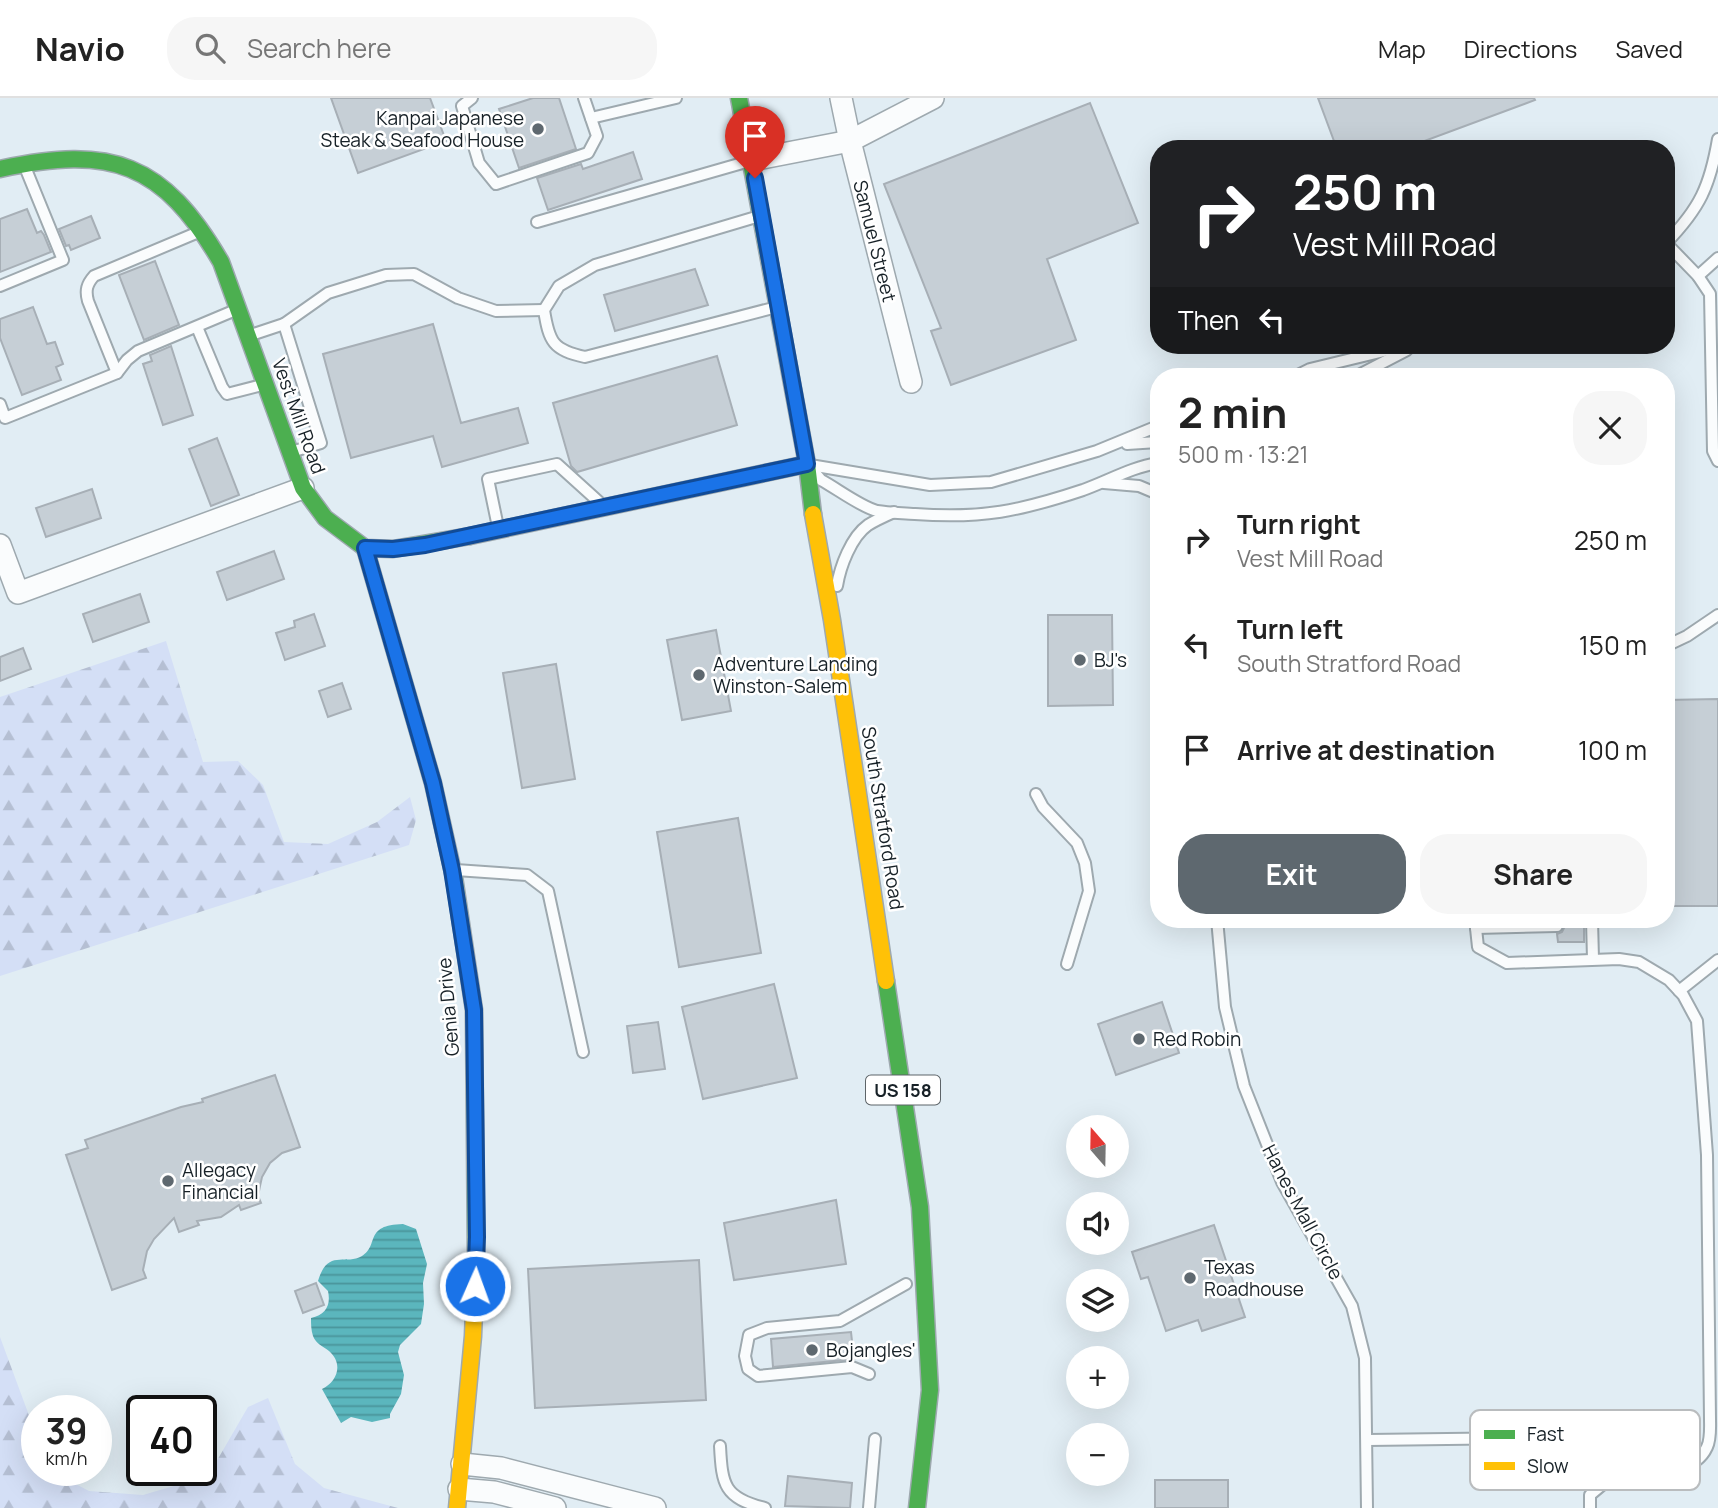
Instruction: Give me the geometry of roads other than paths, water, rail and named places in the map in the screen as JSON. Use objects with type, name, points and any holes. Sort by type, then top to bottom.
[{"type":"street","name":"South Stratford Road","points":[[739,98],[807,464],[813,518],[832,620],[920,1206],[930,1390],[917,1508]]},
{"type":"street","name":"Samuel Street","points":[[841,98],[911,382]]},
{"type":"street","points":[[752,160],[850,141],[933,98]]},
{"type":"street","name":"Vest Mill Road","points":[[0,169],[23,163],[76,157],[118,164],[141,173],[185,206],[204,229],[220,262],[303,488],[325,518],[365,548]]},
{"type":"street","points":[[365,548],[393,549],[425,545],[807,464]]},
{"type":"street","points":[[0,545],[18,593],[303,488]]},
{"type":"street","name":"Genia Drive","points":[[365,548],[433,783],[452,870],[474,1010],[477,1237],[460,1484]]},
{"type":"street","points":[[460,1484],[501,1468],[644,1507]]},
{"type":"street","points":[[460,1484],[555,1508]]},
{"type":"lane","points":[[472,98],[462,106],[465,118],[479,163],[496,184],[588,153],[597,136],[584,98]]},
{"type":"lane","points":[[591,118],[676,98]]},
{"type":"lane","points":[[1675,234],[1699,202],[1712,174],[1718,139]]},
{"type":"lane","points":[[537,222],[752,160]]},
{"type":"lane","points":[[0,286],[63,260],[23,163]]},
{"type":"lane","points":[[762,216],[595,265],[559,286],[544,310],[548,336],[566,352],[585,357],[779,307]]},
{"type":"lane","points":[[117,373],[88,301],[86,292],[89,282],[94,276],[204,229]]},
{"type":"lane","points":[[1675,252],[1707,288],[1711,301],[1713,452],[1718,461]]},
{"type":"lane","points":[[1698,276],[1718,258]]},
{"type":"lane","points":[[248,335],[284,324],[328,293],[386,275],[414,274],[458,298],[496,311],[544,310]]},
{"type":"lane","points":[[0,404],[5,418],[117,373],[138,351],[239,309]]},
{"type":"lane","points":[[284,324],[321,443],[289,453]]},
{"type":"lane","points":[[197,327],[227,394],[265,385]]},
{"type":"lane","points":[[1314,368],[1372,354]]},
{"type":"lane","points":[[1372,368],[1398,354]]},
{"type":"lane","points":[[1097,451],[1150,429]]},
{"type":"lane","points":[[807,464],[929,485],[960,485],[991,482],[1097,451],[1134,442],[1150,442]]},
{"type":"lane","points":[[499,530],[488,479],[557,464],[604,507]]},
{"type":"lane","points":[[807,464],[821,480],[875,510],[946,516],[1001,513],[1038,504],[1150,465]]},
{"type":"lane","points":[[1101,483],[1139,486],[1150,491]]},
{"type":"lane","points":[[832,620],[839,574],[852,544],[865,527],[894,512]]},
{"type":"lane","points":[[1675,642],[1718,615]]},
{"type":"lane","points":[[1036,794],[1043,807],[1077,843],[1085,863],[1089,891],[1067,964]]},
{"type":"lane","points":[[452,870],[527,875],[548,891],[583,1052]]},
{"type":"lane","name":"Hanes Mall Circle","points":[[1218,928],[1225,1007],[1244,1086],[1282,1182],[1352,1306],[1365,1358],[1367,1508]]},
{"type":"lane","points":[[1476,928],[1478,947],[1507,963],[1619,959],[1639,962],[1668,980],[1679,991],[1697,1021],[1707,1155],[1710,1419],[1708,1445],[1700,1457]]},
{"type":"lane","points":[[1592,928],[1593,960]]},
{"type":"lane","points":[[1679,991],[1718,960]]},
{"type":"lane","points":[[869,1374],[852,1367],[758,1376],[748,1369],[745,1356],[748,1335],[767,1328],[840,1321],[906,1284]]},
{"type":"lane","points":[[869,1508],[875,1439]]},
{"type":"lane","points":[[1368,1440],[1470,1439]]},
{"type":"lane","points":[[720,1446],[721,1470],[730,1493],[742,1501],[765,1508]]},
{"type":"lane","points":[[1590,1508],[1590,1495],[1596,1490]]},
{"type":"water","points":[[403,1224],[416,1229],[427,1264],[421,1324],[400,1345],[398,1352],[404,1375],[401,1394],[390,1418],[372,1422],[351,1417],[341,1423],[322,1389],[335,1377],[336,1361],[329,1351],[316,1341],[312,1331],[311,1318],[324,1312],[329,1301],[328,1291],[318,1281],[322,1271],[332,1261],[362,1256],[382,1228]]},
{"type":"place","name":"Kanpai Japanese Steak & Seafood House","points":[[538,129]]},
{"type":"place","name":"BJ's","points":[[1080,660]]},
{"type":"place","name":"Adventure Landing Winston-Salem","points":[[699,675]]},
{"type":"place","name":"Red Robin","points":[[1139,1039]]},
{"type":"place","name":"Allegacy Financial","points":[[168,1181]]},
{"type":"place","name":"Texas Roadhouse","points":[[1190,1278]]},
{"type":"place","name":"Bojangles'","points":[[812,1350]]}]
